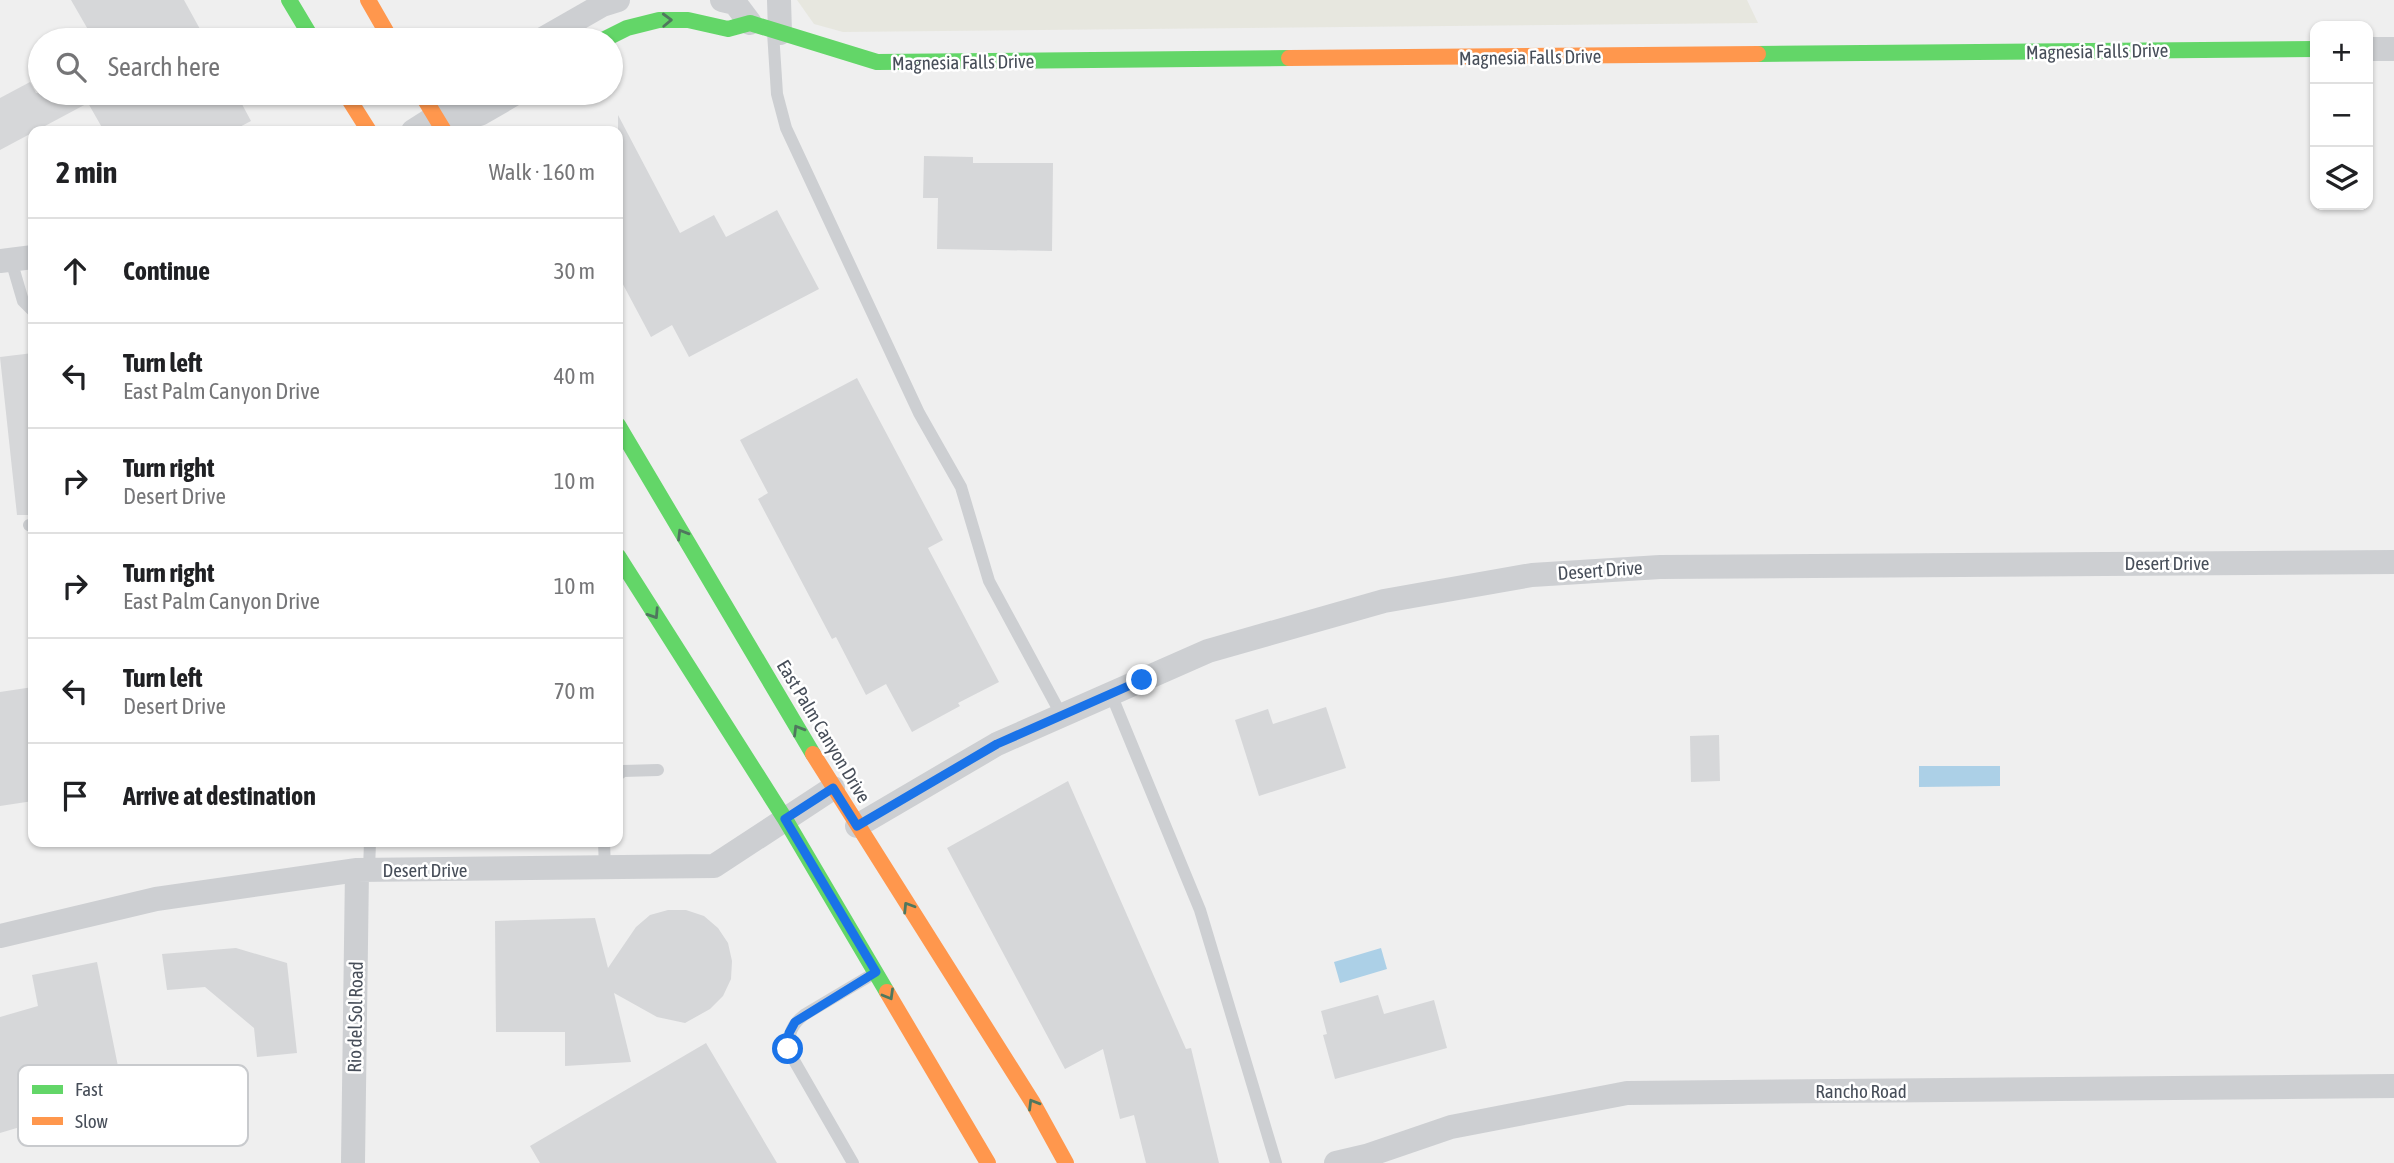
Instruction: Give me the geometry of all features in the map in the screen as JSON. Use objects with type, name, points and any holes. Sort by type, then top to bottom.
[{"type":"main road","points":[[289,0],[306,28]]},
{"type":"main road","points":[[368,0],[384,28]]},
{"type":"main road","name":"Magnesia Falls Drive","points":[[623,30],[659,20],[688,20],[728,29],[768,29],[877,62],[2310,49]]},
{"type":"main road","points":[[353,105],[366,126]]},
{"type":"main road","points":[[428,105],[439,124]]},
{"type":"main road","name":"East Palm Canyon Drive","points":[[623,433],[833,788],[1033,1103],[1066,1163]]},
{"type":"main road","points":[[623,564],[785,819],[988,1163]]},
{"type":"street","points":[[562,28],[602,5],[618,0]]},
{"type":"street","name":"Magnesia Falls Drive","points":[[722,0],[734,3],[768,29]]},
{"type":"street","points":[[768,29],[779,0]]},
{"type":"street","points":[[2373,49],[2394,49]]},
{"type":"street","points":[[439,124],[451,105]]},
{"type":"street","points":[[439,124],[480,114],[495,105]]},
{"type":"street","name":"Desert Drive","points":[[857,826],[997,744],[1208,651],[1384,601],[1532,575],[1660,566],[2394,562]]},
{"type":"street","name":"Desert Drive","points":[[0,936],[156,899],[363,870],[714,866],[833,788]]},
{"type":"street","name":"Rio del Sol Road","points":[[353,1163],[363,870]]},
{"type":"street","name":"Rancho Road","points":[[1336,1163],[1366,1156],[1451,1127],[1627,1093],[2394,1086]]},
{"type":"lane","points":[[768,29],[777,94],[786,128],[919,413],[961,487],[989,581],[1062,716]]},
{"type":"lane","points":[[15,259],[23,301],[28,306]]},
{"type":"lane","points":[[1111,694],[1200,910],[1276,1163]]},
{"type":"lane","points":[[623,771],[658,770]]},
{"type":"lane","points":[[363,870],[369,847]]},
{"type":"lane","points":[[604,847],[605,868]]},
{"type":"lane","points":[[853,1163],[788,1049],[789,1033],[795,1022],[804,1015],[876,972]]},
{"type":"shaded area","points":[[797,0],[1747,0],[1758,23],[843,32],[814,24]]},
{"type":"water","points":[[1919,766],[2000,766],[2000,786],[1919,787]]},
{"type":"water","points":[[1381,948],[1387,969],[1340,983],[1334,962]]},
{"type":"building","points":[[71,0],[184,0],[199,28],[87,28]]},
{"type":"building","points":[[28,83],[28,105],[84,105],[45,126],[28,126],[28,135],[0,150],[0,98]]},
{"type":"building","points":[[89,105],[242,105],[251,121],[242,126],[101,126]]},
{"type":"building","points":[[618,115],[680,233],[714,215],[726,237],[777,210],[819,289],[689,357],[672,325],[651,337],[623,284],[623,126],[618,126]]},
{"type":"building","points":[[924,156],[973,157],[973,163],[1053,163],[1052,251],[937,249],[938,198],[923,198]]},
{"type":"building","points":[[28,354],[28,515],[17,515],[0,357]]},
{"type":"building","points":[[857,378],[943,540],[928,548],[999,682],[958,703],[960,706],[912,732],[886,684],[866,695],[836,637],[832,639],[758,499],[768,493],[740,440]]},
{"type":"building","points":[[28,688],[28,802],[0,806],[0,692]]},
{"type":"building","points":[[1326,707],[1346,768],[1259,796],[1235,720],[1268,709],[1273,724]]},
{"type":"building","points":[[1719,735],[1720,781],[1691,782],[1690,736]]},
{"type":"building","points":[[1068,781],[1186,1049],[1191,1048],[1219,1163],[1146,1163],[1134,1115],[1120,1119],[1103,1049],[1065,1069],[947,848]]},
{"type":"building","points":[[668,910],[686,910],[704,916],[718,928],[728,943],[732,961],[731,979],[723,996],[710,1009],[685,1023],[657,1017],[614,993],[631,1062],[565,1066],[565,1032],[496,1032],[495,921],[595,918],[608,968],[636,927],[650,915]]},
{"type":"building","points":[[236,948],[287,963],[297,1053],[257,1057],[254,1028],[205,987],[167,990],[162,954]]},
{"type":"building","points":[[97,962],[118,1065],[18,1065],[18,1128],[0,1133],[0,1017],[38,1006],[32,975]]},
{"type":"building","points":[[1378,995],[1384,1014],[1434,1000],[1447,1048],[1335,1079],[1323,1035],[1327,1034],[1321,1011]]},
{"type":"building","points":[[706,1043],[777,1163],[540,1163],[530,1146]]},
{"type":"traffic: fast","points":[[289,0],[306,28]]},
{"type":"traffic: fast","points":[[623,30],[659,20],[688,20],[728,29],[750,23],[877,62],[1289,58]]},
{"type":"traffic: fast","points":[[1758,54],[2310,49]]},
{"type":"traffic: fast","points":[[623,433],[813,754]]},
{"type":"traffic: fast","points":[[623,564],[785,819],[887,992]]},
{"type":"traffic: slow","points":[[368,0],[384,28]]},
{"type":"traffic: slow","points":[[1289,58],[1758,54]]},
{"type":"traffic: slow","points":[[353,105],[366,126]]},
{"type":"traffic: slow","points":[[428,105],[441,126]]},
{"type":"traffic: slow","points":[[813,754],[1033,1103],[1066,1163]]},
{"type":"traffic: slow","points":[[887,992],[988,1163]]},
{"type":"route","points":[[788,1049],[789,1033],[795,1022],[876,972],[785,819],[833,788],[857,826],[997,744],[1142,680]]}]
